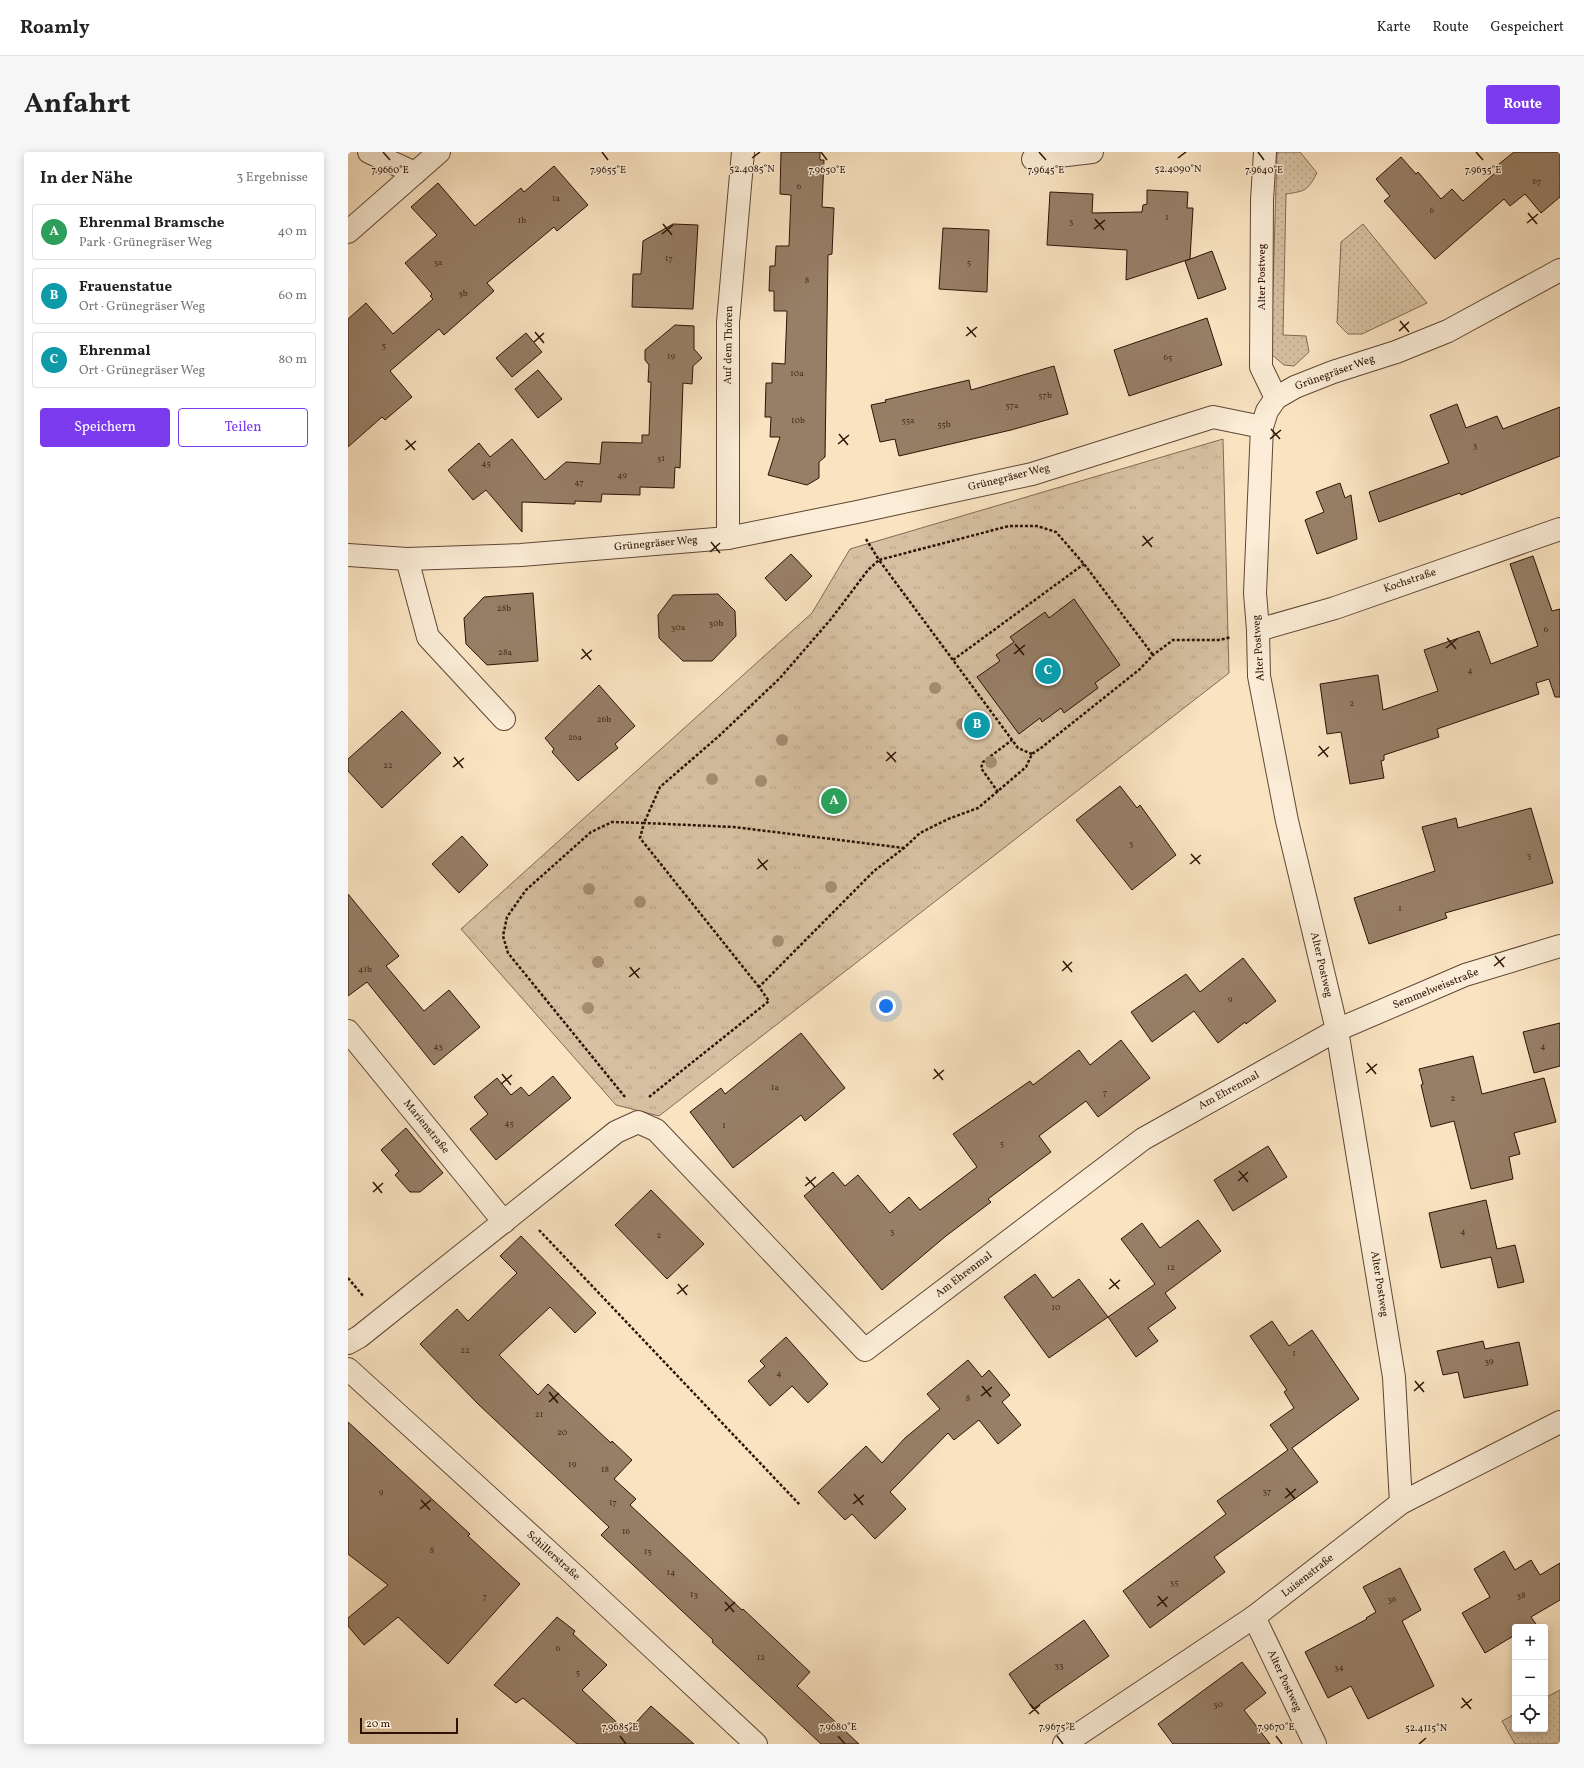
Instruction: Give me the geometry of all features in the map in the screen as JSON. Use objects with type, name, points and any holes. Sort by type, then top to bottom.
[{"type":"street","points":[[369,152],[415,173]]},
{"type":"street","points":[[348,232],[439,152]]},
{"type":"street","name":"Auf dem Thören","points":[[728,538],[728,322],[743,152]]},
{"type":"street","points":[[1033,159],[1092,152]]},
{"type":"street","name":"Alter Postweg","points":[[1265,152],[1262,200],[1261,367],[1276,398]]},
{"type":"street","name":"Grünegräser Weg","points":[[348,555],[407,559],[528,554],[728,538],[1032,474],[1214,417],[1262,427],[1267,411],[1276,398],[1295,386],[1396,352],[1448,331],[1560,270]]},
{"type":"street","name":"Alter Postweg","points":[[1262,427],[1255,593],[1258,630],[1259,676],[1286,814],[1337,1030],[1394,1377],[1400,1503]]},
{"type":"street","name":"Kochstraße","points":[[1258,630],[1335,608],[1560,529]]},
{"type":"street","points":[[407,559],[428,637],[504,719]]},
{"type":"street","name":"Semmelweisstraße","points":[[1337,1030],[1465,975],[1560,946]]},
{"type":"street","name":"Am Ehrenmal","points":[[638,1122],[656,1130],[865,1350],[1143,1139],[1337,1030]]},
{"type":"street","name":"Marienstraße","points":[[348,1031],[504,1222]]},
{"type":"street","points":[[348,1343],[359,1337],[616,1132],[638,1122]]},
{"type":"street","name":"Schillerstraße","points":[[348,1370],[571,1572],[756,1744]]},
{"type":"street","name":"Luisenstraße","points":[[1064,1744],[1254,1617],[1400,1503],[1560,1422]]},
{"type":"street","name":"Alter Postweg","points":[[1254,1617],[1314,1744]]},
{"type":"path","points":[[638,1122],[644,1101],[769,1001],[640,838],[644,823],[660,787],[719,736],[780,678],[831,620],[868,570],[879,560],[1009,526],[1037,526],[1056,532],[1084,564],[1153,655]]},
{"type":"path","points":[[879,560],[1018,748],[1032,754]]},
{"type":"path","points":[[953,660],[1084,564]]},
{"type":"path","points":[[759,987],[874,871],[904,848],[920,833],[948,819],[978,808],[1026,767],[1032,754],[1140,669],[1153,655],[1173,640],[1220,640],[1258,630]]},
{"type":"path","points":[[998,792],[981,768],[983,762],[1012,740]]},
{"type":"path","points":[[638,1122],[624,1097],[508,953],[503,936],[507,917],[526,890],[591,832],[612,822],[734,827],[904,848]]},
{"type":"path","points":[[521,1208],[538,1229],[800,1505]]},
{"type":"green space","points":[[1277,152],[1300,152],[1317,173],[1308,187],[1302,191],[1286,194],[1283,335],[1306,336],[1309,352],[1294,366],[1284,365],[1271,354]]},
{"type":"green space","points":[[1363,224],[1427,303],[1362,334],[1348,334],[1337,323],[1341,242]]},
{"type":"green space","points":[[1223,439],[1229,673],[659,1116],[616,1105],[461,929],[812,613],[850,549]]},
{"type":"green space","points":[[1560,1690],[1560,1744],[1515,1744],[1502,1721],[1512,1716],[1512,1732],[1548,1732],[1548,1696]]},
{"type":"building","points":[[781,152],[820,152],[820,160],[824,160],[822,207],[834,208],[832,254],[828,255],[825,457],[819,462],[819,478],[807,485],[768,475],[780,437],[770,437],[771,417],[765,417],[766,383],[772,383],[772,363],[785,364],[787,311],[774,311],[774,291],[769,291],[770,266],[775,266],[776,246],[789,246],[791,195],[780,194]]},
{"type":"building","points":[[1514,152],[1560,152],[1560,197],[1541,213],[1525,194],[1510,206],[1504,199],[1435,259],[1384,201],[1390,196],[1376,179],[1401,157],[1416,174],[1418,172],[1441,199],[1452,189],[1463,201],[1502,167],[1499,164]]},
{"type":"building","points":[[554,166],[588,205],[557,231],[554,227],[487,283],[494,291],[444,335],[439,329],[390,371],[412,397],[385,420],[382,417],[348,447],[348,319],[366,303],[393,334],[433,299],[430,296],[432,294],[405,263],[437,235],[411,207],[438,183],[475,226],[521,188],[524,192]]},
{"type":"building","points":[[1147,190],[1188,192],[1187,208],[1193,208],[1190,259],[1126,280],[1127,250],[1047,245],[1050,192],[1093,194],[1092,213],[1142,212],[1143,205],[1147,204]]},
{"type":"building","points":[[673,224],[698,225],[693,309],[632,307],[633,274],[641,274],[643,241]]},
{"type":"building","points":[[943,228],[989,230],[987,292],[939,289]]},
{"type":"building","points":[[1212,251],[1226,289],[1198,299],[1185,261]]},
{"type":"building","points":[[1207,318],[1222,365],[1129,396],[1114,350]]},
{"type":"building","points":[[675,325],[694,326],[694,349],[702,358],[693,366],[692,384],[683,383],[680,468],[675,467],[674,488],[640,487],[640,495],[602,494],[601,502],[575,501],[575,504],[522,502],[522,532],[486,490],[473,500],[448,470],[479,443],[490,457],[512,439],[545,480],[566,462],[600,464],[602,442],[642,443],[642,435],[649,435],[651,382],[648,382],[649,365],[645,360],[645,350]]},
{"type":"building","points":[[526,333],[542,352],[512,377],[496,358]]},
{"type":"building","points":[[1054,366],[1068,414],[1011,430],[899,456],[895,439],[880,442],[871,405],[886,402],[885,400],[969,380],[971,390]]},
{"type":"building","points":[[538,370],[562,399],[538,418],[515,389]]},
{"type":"building","points":[[1457,404],[1466,428],[1497,416],[1503,429],[1560,407],[1560,456],[1461,495],[1460,493],[1379,522],[1369,492],[1449,463],[1430,415]]},
{"type":"building","points":[[1340,483],[1345,498],[1351,495],[1357,539],[1317,554],[1305,520],[1324,512],[1316,492]]},
{"type":"building","points":[[791,554],[812,576],[786,601],[765,578]]},
{"type":"building","points":[[1533,556],[1552,611],[1560,609],[1560,697],[1555,697],[1549,679],[1536,683],[1539,694],[1437,729],[1439,737],[1384,755],[1384,760],[1381,761],[1384,778],[1350,784],[1341,732],[1327,734],[1320,684],[1378,675],[1383,710],[1438,691],[1424,650],[1479,631],[1491,664],[1538,646],[1510,564]]},
{"type":"building","points":[[533,593],[538,661],[487,665],[466,644],[464,618],[484,597]]},
{"type":"building","points":[[718,594],[735,611],[736,636],[712,661],[683,661],[659,638],[658,615],[673,595]]},
{"type":"building","points":[[1074,599],[1120,665],[1095,683],[1098,688],[1064,713],[1061,708],[1042,722],[1040,718],[1019,734],[977,677],[1000,661],[996,655],[1014,642],[1010,637],[1045,612],[1049,618]]},
{"type":"building","points":[[599,685],[635,726],[615,744],[618,748],[578,781],[552,752],[554,749],[545,738]]},
{"type":"building","points":[[402,711],[441,753],[382,808],[348,771],[348,759]]},
{"type":"building","points":[[1120,786],[1137,808],[1140,805],[1176,855],[1132,890],[1076,820]]},
{"type":"building","points":[[1531,808],[1553,883],[1445,913],[1447,918],[1369,944],[1354,898],[1435,871],[1422,827],[1456,818],[1458,828]]},
{"type":"building","points":[[462,836],[488,865],[459,893],[432,864]]},
{"type":"building","points":[[348,894],[399,956],[386,966],[424,1011],[449,990],[480,1027],[434,1065],[367,982],[348,996]]},
{"type":"building","points":[[1243,958],[1276,1001],[1218,1043],[1194,1011],[1152,1042],[1131,1012],[1186,974],[1200,992]]},
{"type":"building","points":[[1560,1023],[1560,1066],[1534,1073],[1523,1032]]},
{"type":"building","points":[[801,1033],[845,1088],[805,1121],[801,1115],[733,1168],[690,1112],[721,1088],[725,1094]]},
{"type":"building","points":[[1121,1040],[1150,1078],[1098,1117],[1086,1101],[1039,1136],[1051,1152],[988,1199],[991,1202],[946,1236],[882,1290],[804,1196],[833,1172],[845,1186],[858,1175],[890,1213],[909,1197],[920,1210],[977,1167],[953,1134],[1030,1081],[1033,1085],[1079,1050],[1090,1065]]},
{"type":"building","points":[[1473,1056],[1482,1094],[1544,1078],[1556,1122],[1514,1133],[1520,1154],[1509,1157],[1513,1179],[1471,1189],[1454,1121],[1431,1127],[1421,1085],[1423,1084],[1419,1069]]},
{"type":"building","points":[[553,1076],[571,1098],[496,1160],[470,1129],[488,1114],[474,1097],[497,1078],[511,1095],[521,1087],[529,1096]]},
{"type":"building","points":[[406,1128],[443,1173],[420,1192],[410,1192],[395,1175],[399,1171],[381,1150]]},
{"type":"building","points":[[1268,1146],[1287,1177],[1233,1211],[1214,1180]]},
{"type":"building","points":[[651,1190],[704,1244],[667,1279],[615,1225]]},
{"type":"building","points":[[1486,1200],[1497,1249],[1515,1245],[1524,1282],[1498,1288],[1491,1257],[1441,1268],[1429,1213]]},
{"type":"building","points":[[1198,1220],[1221,1251],[1165,1293],[1176,1308],[1148,1328],[1158,1341],[1136,1357],[1108,1317],[1155,1284],[1121,1239],[1142,1223],[1160,1248]]},
{"type":"building","points":[[521,1236],[596,1313],[575,1333],[550,1307],[499,1355],[538,1395],[548,1384],[611,1443],[612,1441],[632,1460],[614,1479],[636,1499],[630,1505],[810,1672],[797,1686],[859,1744],[821,1744],[601,1535],[609,1527],[478,1404],[420,1344],[457,1309],[468,1321],[517,1273],[500,1256]]},
{"type":"building","points":[[1035,1274],[1053,1298],[1079,1279],[1108,1317],[1049,1358],[1004,1297]]},
{"type":"building","points":[[1272,1321],[1289,1346],[1312,1330],[1359,1399],[1292,1448],[1318,1482],[1214,1557],[1225,1572],[1150,1628],[1123,1591],[1226,1514],[1217,1501],[1288,1450],[1270,1425],[1294,1408],[1284,1392],[1287,1390],[1250,1336]]},
{"type":"building","points":[[786,1337],[828,1384],[808,1403],[792,1386],[770,1406],[748,1381],[765,1366],[760,1361]]},
{"type":"building","points":[[1483,1341],[1485,1349],[1519,1342],[1528,1385],[1464,1398],[1458,1372],[1443,1375],[1437,1351]]},
{"type":"building","points":[[968,1360],[982,1377],[989,1370],[1010,1395],[1002,1402],[1021,1425],[998,1444],[979,1420],[954,1440],[948,1433],[890,1492],[906,1509],[875,1539],[852,1514],[845,1520],[818,1492],[866,1446],[882,1463],[905,1438],[940,1409],[927,1394]]},
{"type":"building","points":[[348,1422],[470,1534],[468,1536],[520,1584],[448,1664],[398,1617],[364,1645],[348,1626],[348,1618],[388,1585],[348,1554]]},
{"type":"building","points":[[1504,1551],[1515,1570],[1531,1560],[1540,1575],[1560,1563],[1560,1600],[1531,1617],[1536,1624],[1512,1624],[1512,1637],[1485,1653],[1462,1613],[1490,1597],[1474,1569]]},
{"type":"building","points":[[1400,1568],[1421,1610],[1402,1621],[1434,1686],[1368,1719],[1351,1686],[1328,1698],[1305,1652],[1367,1619],[1366,1618],[1376,1612],[1363,1587]]},
{"type":"building","points":[[557,1617],[575,1631],[573,1634],[607,1665],[582,1690],[627,1732],[651,1706],[694,1744],[577,1744],[523,1698],[516,1703],[494,1685]]},
{"type":"building","points":[[1084,1620],[1109,1656],[1033,1709],[1009,1674]]},
{"type":"building","points":[[1242,1662],[1266,1693],[1244,1710],[1270,1744],[1173,1744],[1158,1724]]},
{"type":"place","name":"Ehrenmal","points":[[1048,671]]},
{"type":"place","name":"Frauenstatue","points":[[977,725]]},
{"type":"place","name":"Ehrenmal Bramsche","points":[[834,801]]}]
